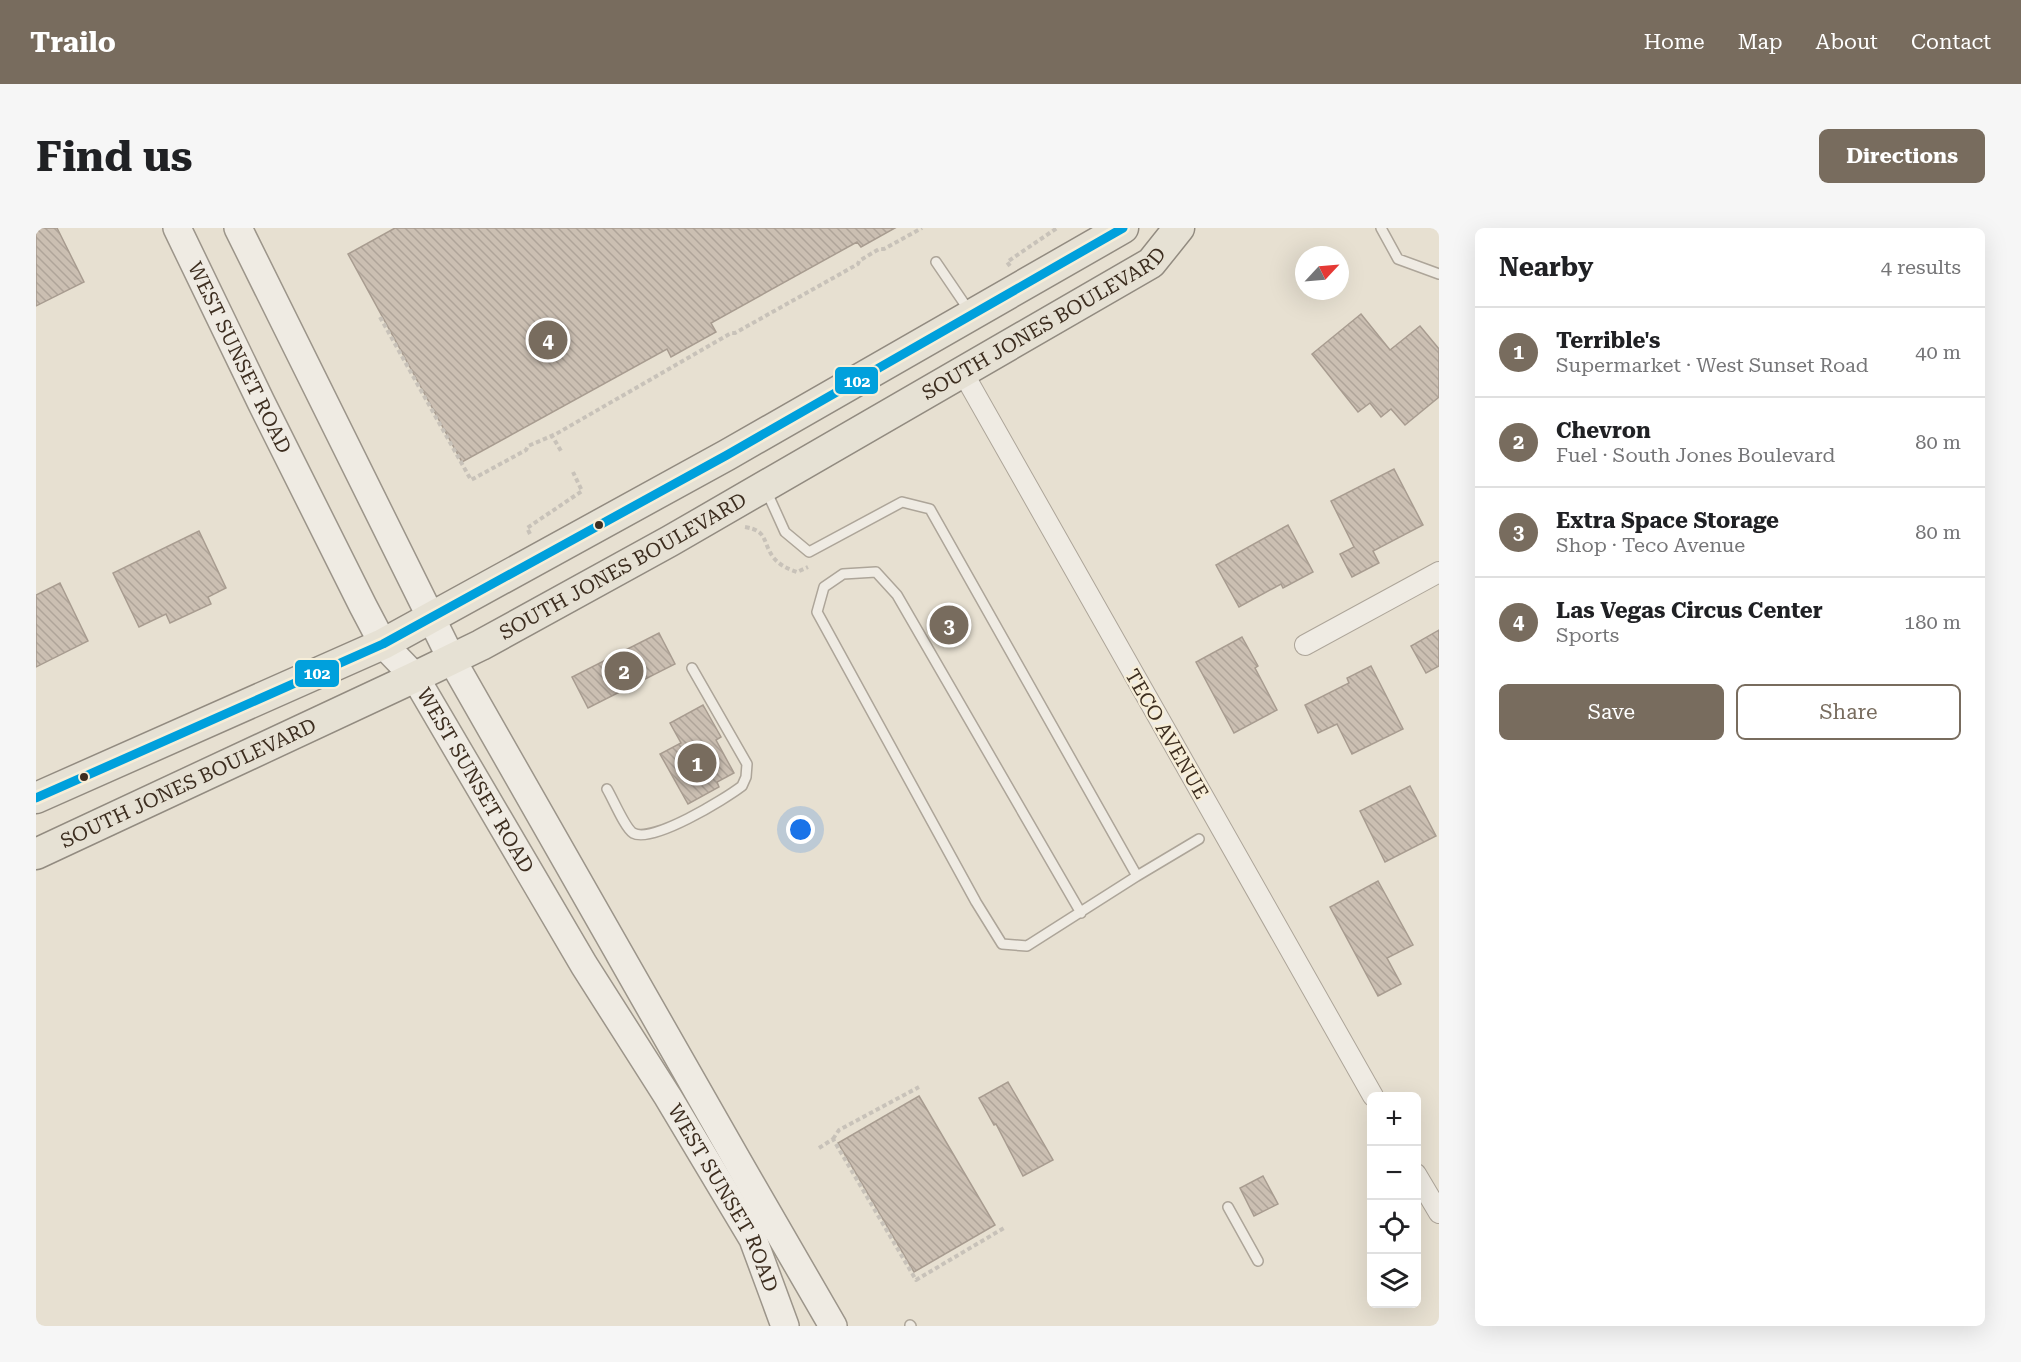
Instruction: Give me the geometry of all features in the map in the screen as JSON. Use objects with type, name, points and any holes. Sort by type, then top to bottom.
[{"type":"main road","name":"WEST SUNSET ROAD","points":[[177,228],[261,402],[383,644],[415,677],[584,965],[668,1097],[753,1239],[785,1326]]},
{"type":"main road","name":"WEST SUNSET ROAD","points":[[238,228],[452,660],[736,1160],[834,1326]]},
{"type":"main road","name":"SOUTH JONES BOULEVARD","points":[[36,798],[383,644],[727,455],[1123,228]]},
{"type":"main road","name":"SOUTH JONES BOULEVARD","points":[[36,854],[452,660],[670,541],[1151,263],[1179,228]]},
{"type":"street","name":"TECO AVENUE","points":[[962,371],[1371,1092]]},
{"type":"street","points":[[1305,645],[1439,572]]},
{"type":"street","points":[[1421,1183],[1439,1214]]},
{"type":"lane","points":[[1381,228],[1398,259],[1439,274]]},
{"type":"lane","points":[[936,262],[971,315]]},
{"type":"lane","points":[[764,485],[785,532],[809,552],[902,502],[930,509],[1137,876]]},
{"type":"lane","points":[[1081,913],[897,595],[876,572],[843,574],[824,587],[817,612],[976,902],[1002,944],[1027,946],[1081,913],[1137,876],[1199,839]]},
{"type":"lane","points":[[607,789],[631,832],[640,836],[653,834],[673,826],[742,786],[746,777],[747,764],[692,668]]},
{"type":"lane","points":[[1228,1207],[1258,1261]]},
{"type":"path","points":[[380,317],[471,480],[837,275],[879,249],[884,249],[922,228]]},
{"type":"path","points":[[1011,268],[1007,262],[1057,228]]},
{"type":"path","points":[[551,434],[561,451]]},
{"type":"path","points":[[530,534],[527,528],[582,491],[573,472]]},
{"type":"path","points":[[819,1148],[833,1139],[839,1130],[919,1087]]},
{"type":"path","points":[[833,1139],[916,1280],[1004,1228]]},
{"type":"building","points":[[36,228],[57,228],[84,282],[36,306]]},
{"type":"building","points":[[395,228],[895,228],[861,247],[857,242],[711,323],[716,332],[671,357],[667,349],[462,462],[348,254]]},
{"type":"building","points":[[1361,314],[1390,350],[1420,326],[1439,349],[1439,397],[1405,425],[1391,409],[1381,417],[1370,403],[1358,412],[1312,354]]},
{"type":"building","points":[[1394,469],[1423,525],[1373,551],[1379,563],[1352,577],[1340,554],[1354,547],[1331,501]]},
{"type":"building","points":[[1288,525],[1313,572],[1283,588],[1281,584],[1239,607],[1216,565]]},
{"type":"building","points":[[199,531],[226,588],[208,597],[211,604],[170,623],[166,614],[139,627],[113,573]]},
{"type":"building","points":[[60,583],[88,641],[36,667],[36,595]]},
{"type":"building","points":[[1439,630],[1439,666],[1426,673],[1411,646]]},
{"type":"building","points":[[659,633],[675,664],[588,708],[572,677]]},
{"type":"building","points":[[1242,637],[1258,666],[1255,668],[1277,710],[1234,733],[1196,662]]},
{"type":"building","points":[[1371,666],[1403,729],[1352,754],[1337,724],[1318,733],[1305,705],[1349,683],[1347,678]]},
{"type":"building","points":[[703,705],[721,737],[716,740],[734,773],[717,782],[719,787],[688,804],[660,754],[681,743],[670,723]]},
{"type":"building","points":[[1410,786],[1436,836],[1385,862],[1360,811]]},
{"type":"building","points":[[1378,881],[1413,945],[1387,958],[1401,984],[1378,996],[1330,907]]},
{"type":"building","points":[[1008,1082],[1053,1160],[1023,1176],[996,1124],[994,1125],[979,1098]]},
{"type":"building","points":[[919,1096],[995,1225],[914,1272],[838,1143]]},
{"type":"building","points":[[1263,1176],[1278,1204],[1254,1216],[1240,1188]]},
{"type":"transit line","name":"102","points":[[36,798],[383,644],[727,455],[1123,228]]},
{"type":"place","name":"Las Vegas Circus Center","points":[[548,340]]},
{"type":"place","name":"Extra Space Storage","points":[[949,625]]},
{"type":"place","name":"Chevron","points":[[624,671]]},
{"type":"place","name":"Terrible's","points":[[697,763]]}]
